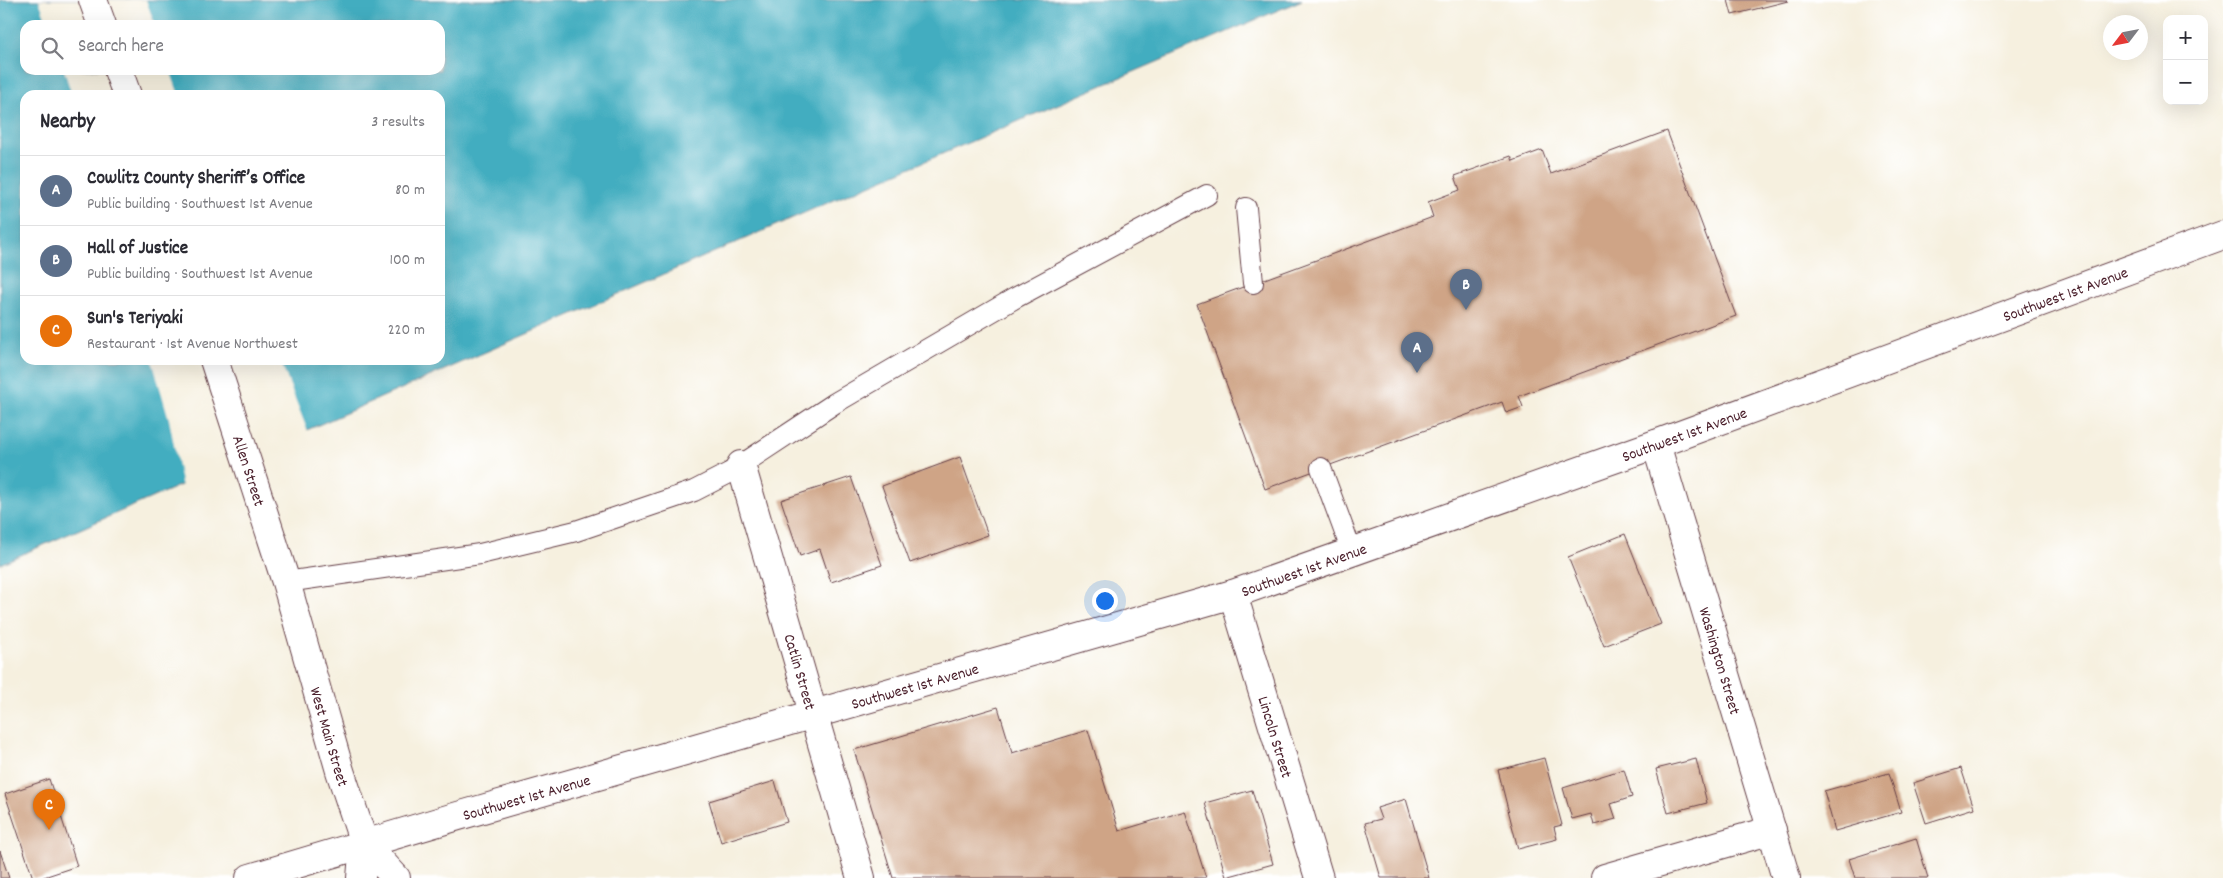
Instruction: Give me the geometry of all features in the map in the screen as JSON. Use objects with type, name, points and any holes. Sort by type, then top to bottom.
[{"type":"main road","points":[[94,0],[100,20]]},
{"type":"main road","points":[[120,75],[125,90]]},
{"type":"main road","name":"Southwest 1st Avenue","points":[[250,878],[364,843],[1233,594],[1656,444],[2223,235]]},
{"type":"main road","name":"Allen Street","points":[[216,365],[286,582]]},
{"type":"main road","name":"Washington Street","points":[[1656,444],[1786,878]]},
{"type":"main road","name":"Catlin Street","points":[[740,465],[861,878]]},
{"type":"main road","name":"West Main Street","points":[[286,582],[340,771],[364,843],[396,878]]},
{"type":"main road","name":"Lincoln Street","points":[[1233,594],[1320,878]]},
{"type":"main road","points":[[1605,878],[1772,830]]},
{"type":"main road","points":[[361,878],[364,843]]},
{"type":"lane","points":[[286,582],[480,554],[576,531],[694,491],[740,465],[835,403],[1015,298],[1207,195]]},
{"type":"lane","points":[[1246,208],[1253,283]]},
{"type":"lane","points":[[1321,468],[1352,552]]},
{"type":"water","points":[[0,0],[1302,0],[811,210],[0,564]]},
{"type":"pier","points":[[39,0],[146,0],[153,20],[46,20]]},
{"type":"pier","points":[[66,75],[172,75],[177,90],[70,90]]},
{"type":"pier","points":[[153,365],[282,365],[308,432],[182,487],[169,419]]},
{"type":"building","points":[[1728,0],[1787,0],[1788,1],[1732,15]]},
{"type":"building","points":[[1667,131],[1736,316],[1519,396],[1523,407],[1506,413],[1502,402],[1265,489],[1197,304],[1433,217],[1428,202],[1460,190],[1455,176],[1511,156],[1513,161],[1542,150],[1551,174]]},
{"type":"building","points":[[960,457],[988,535],[910,563],[882,486]]},
{"type":"building","points":[[851,477],[882,565],[831,582],[820,549],[800,556],[781,500]]},
{"type":"building","points":[[1625,534],[1661,624],[1604,646],[1568,557]]},
{"type":"building","points":[[998,707],[1012,753],[1088,730],[1119,831],[1185,811],[1206,878],[893,878],[854,750]]},
{"type":"building","points":[[1544,758],[1562,825],[1554,827],[1557,839],[1518,849],[1498,770]]},
{"type":"building","points":[[1696,759],[1707,803],[1668,813],[1656,769]]},
{"type":"building","points":[[1961,768],[1974,808],[1926,823],[1913,783]]},
{"type":"building","points":[[1624,769],[1632,797],[1611,804],[1616,819],[1594,825],[1591,814],[1572,819],[1563,788]]},
{"type":"building","points":[[1889,773],[1901,812],[1835,831],[1824,791]]},
{"type":"building","points":[[49,779],[77,866],[41,878],[33,878],[5,794]]},
{"type":"building","points":[[775,781],[787,822],[721,842],[709,801]]},
{"type":"building","points":[[1252,790],[1273,864],[1226,877],[1205,803]]},
{"type":"building","points":[[1406,799],[1429,878],[1381,878],[1365,823],[1381,819],[1377,808]]},
{"type":"building","points":[[1916,838],[1928,878],[1855,878],[1849,859]]},
{"type":"building","points":[[0,851],[9,878],[0,878]]},
{"type":"place","name":"Hall of Justice","points":[[1466,310]]},
{"type":"place","name":"Cowlitz County Sheriff’s Office","points":[[1417,373]]},
{"type":"place","name":"Sun's Teriyaki","points":[[49,830]]}]
